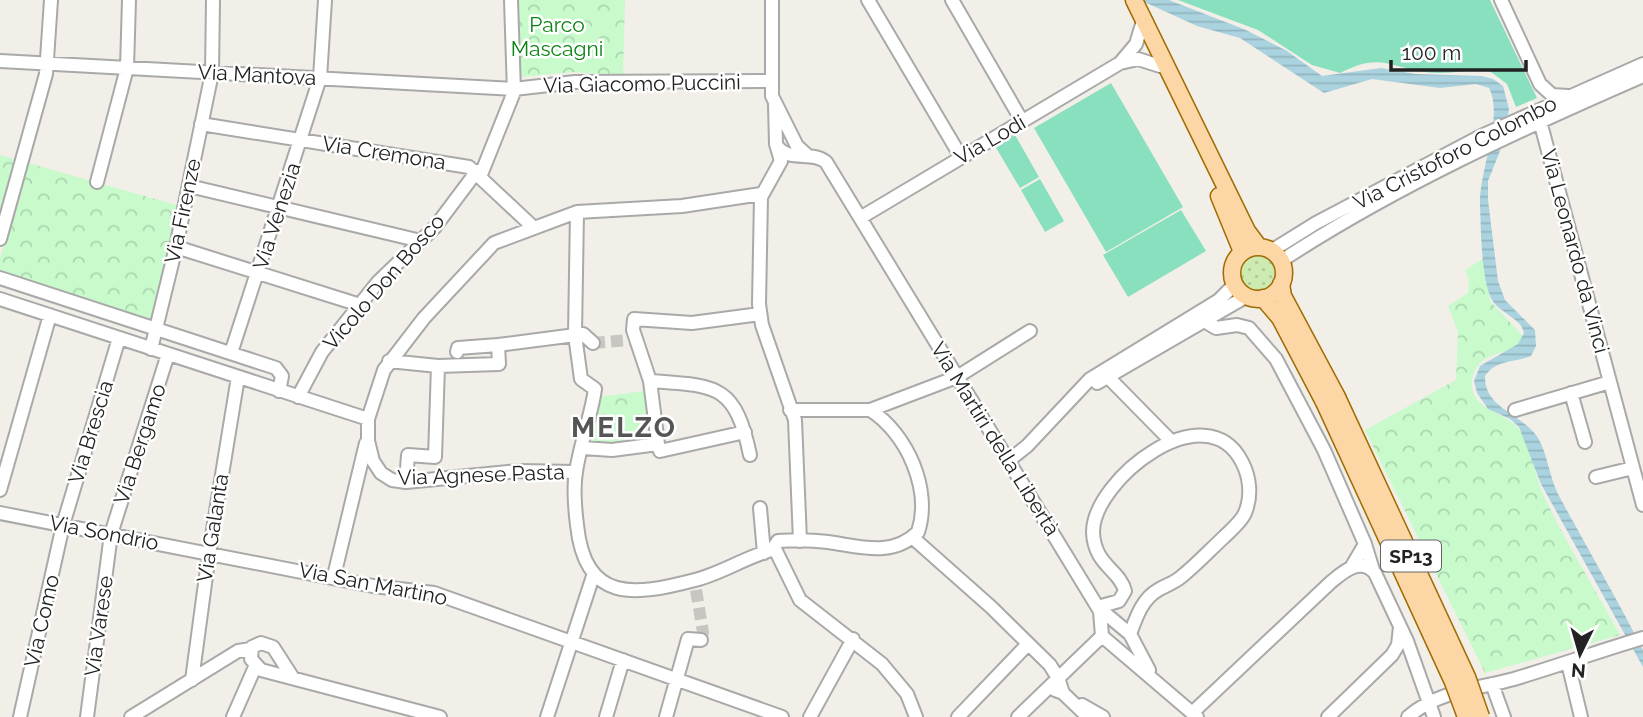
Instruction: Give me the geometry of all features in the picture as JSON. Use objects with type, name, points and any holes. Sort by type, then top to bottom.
[{"type":"main road","points":[[1140,13],[1160,66],[1238,235],[1242,252],[1233,265],[1235,285]]},
{"type":"main road","points":[[1140,13],[1247,231],[1270,253]]},
{"type":"main road","points":[[1242,252],[1270,253]]},
{"type":"main road","name":"SP13","points":[[1270,253],[1284,270],[1281,284],[1286,302],[1466,677],[1481,717]]},
{"type":"main road","points":[[1255,297],[1272,294],[1281,284]]},
{"type":"main road","name":"SP13","points":[[1235,285],[1255,297],[1280,318],[1331,399],[1466,717]]},
{"type":"street","points":[[0,239],[48,64],[51,0]]},
{"type":"street","points":[[97,182],[127,68],[129,0]]},
{"type":"street","name":"Via Firenze","points":[[151,349],[176,247],[212,73],[213,0]]},
{"type":"street","name":"Via Venezia","points":[[231,353],[320,78],[325,0]]},
{"type":"street","points":[[512,0],[514,89]]},
{"type":"street","points":[[772,0],[770,81],[780,164],[761,194],[758,255],[760,314],[796,422],[800,541]]},
{"type":"street","points":[[867,0],[961,157]]},
{"type":"street","points":[[952,0],[1022,121]]},
{"type":"street","points":[[1501,0],[1540,84],[1552,95],[1568,96]]},
{"type":"street","name":"Via Lodi","points":[[860,218],[1120,63],[1136,44],[1140,13]]},
{"type":"street","points":[[1120,63],[1138,59],[1160,66]]},
{"type":"street","name":"Via Mantova","points":[[0,61],[514,89]]},
{"type":"street","name":"Via Cristoforo Colombo","points":[[1529,120],[1568,96],[1643,64]]},
{"type":"street","name":"Via Cristoforo Colombo","points":[[1270,253],[1322,234],[1482,142],[1529,120],[1643,76]]},
{"type":"street","name":"Via Giacomo Puccini","points":[[514,89],[575,82],[770,81]]},
{"type":"street","points":[[1529,120],[1539,98],[1540,84]]},
{"type":"street","name":"Vicolo Don Bosco","points":[[299,397],[321,352],[378,282],[421,241],[478,174],[514,89]]},
{"type":"street","points":[[775,105],[792,138],[808,156]]},
{"type":"street","name":"Via Leonardo da Vinci","points":[[1529,120],[1610,382],[1643,505]]},
{"type":"street","name":"Via Cremona","points":[[201,124],[469,167],[478,174]]},
{"type":"street","points":[[776,144],[783,151],[790,150],[792,138]]},
{"type":"street","points":[[776,144],[786,154],[808,156]]},
{"type":"street","name":"Via Martiri della Libertà","points":[[808,156],[826,162],[1098,607],[1103,620],[1102,636]]},
{"type":"street","points":[[478,174],[487,187],[533,227]]},
{"type":"street","points":[[188,186],[421,241]]},
{"type":"street","points":[[334,576],[362,466],[368,430],[389,361],[486,250],[499,240],[577,212],[691,205],[761,194]]},
{"type":"street","points":[[547,717],[593,576],[578,534],[576,472],[595,391],[594,386],[581,379],[575,335],[577,212]]},
{"type":"street","points":[[176,247],[360,305]]},
{"type":"street","points":[[3,282],[139,322],[278,369],[283,379],[279,391]]},
{"type":"street","points":[[1009,461],[1022,452],[1074,394],[1214,303],[1235,285]]},
{"type":"street","points":[[1106,374],[1255,297]]},
{"type":"street","points":[[0,299],[299,397],[368,430]]},
{"type":"street","points":[[1214,303],[1210,319],[1216,328],[1246,327],[1262,343],[1292,384],[1365,544],[1373,570],[1400,625],[1434,717]]},
{"type":"street","points":[[744,427],[660,451],[650,381],[633,339],[632,325],[636,317],[692,323],[760,314]]},
{"type":"street","points":[[0,490],[50,315]]},
{"type":"street","name":"Via Brescia","points":[[63,525],[125,340],[138,338],[139,322]]},
{"type":"street","points":[[790,410],[870,410],[957,377],[1030,331]]},
{"type":"street","points":[[457,352],[458,348],[583,334],[593,343]]},
{"type":"street","points":[[389,361],[438,366],[499,364],[498,345]]},
{"type":"street","name":"Via Bergamo","points":[[111,534],[168,354]]},
{"type":"street","points":[[406,482],[408,455],[435,457],[438,366]]},
{"type":"street","points":[[1106,374],[1171,441]]},
{"type":"street","name":"Via Galanta","points":[[192,680],[237,377]]},
{"type":"street","points":[[650,381],[699,385],[719,391],[731,402],[744,427],[750,455]]},
{"type":"street","name":"Via Leonardo da Vinci","points":[[1515,410],[1610,382]]},
{"type":"street","points":[[1571,393],[1585,442]]},
{"type":"street","points":[[593,576],[608,585],[633,589],[695,585],[772,548],[800,541],[881,549],[912,537],[919,527],[917,470],[891,429],[870,410]]},
{"type":"street","name":"Via Agnese Pasta","points":[[368,430],[373,461],[381,473],[391,480],[406,482],[525,470],[576,472]]},
{"type":"street","points":[[1098,607],[1119,601],[1125,591],[1105,566],[1096,547],[1094,525],[1098,508],[1135,467],[1171,441],[1203,435],[1230,445],[1237,452],[1249,477],[1248,500],[1241,520],[1180,578],[1151,594],[1141,608],[1130,634]]},
{"type":"street","points":[[583,448],[612,450],[658,444]]},
{"type":"street","points":[[1596,477],[1633,468]]},
{"type":"street","points":[[760,508],[772,548],[800,600],[853,639],[898,681],[910,699],[916,717]]},
{"type":"street","name":"Via Sondrio","points":[[0,513],[209,554]]},
{"type":"street","name":"Via Como","points":[[20,717],[63,525]]},
{"type":"street","name":"Via Varese","points":[[87,717],[111,534]]},
{"type":"street","points":[[912,537],[1028,644],[1058,678],[1066,696],[1088,717]]},
{"type":"street","points":[[1102,636],[1194,715],[1331,582],[1356,566],[1365,544]]},
{"type":"street","name":"Via San Martino","points":[[209,554],[334,576],[373,586],[434,593],[782,717]]},
{"type":"street","points":[[1356,566],[1373,570]]},
{"type":"street","points":[[1098,607],[1130,634],[1142,659],[1161,684]]},
{"type":"street","points":[[1328,717],[1392,655],[1399,641],[1400,625]]},
{"type":"street","points":[[1018,717],[1102,636],[1130,634]]},
{"type":"street","points":[[1408,717],[1430,702],[1452,694],[1568,663],[1643,638]]},
{"type":"street","points":[[666,717],[688,639],[701,640]]},
{"type":"street","points":[[810,717],[853,639]]},
{"type":"street","points":[[131,717],[238,651],[251,649],[257,643],[273,647],[293,678]]},
{"type":"street","points":[[958,717],[1028,644]]},
{"type":"street","points":[[233,717],[256,667],[251,649]]},
{"type":"street","points":[[606,717],[624,660]]},
{"type":"street","points":[[1568,663],[1581,717]]},
{"type":"street","points":[[256,667],[440,717]]},
{"type":"street","points":[[1492,684],[1504,717]]},
{"type":"street","points":[[1048,687],[1103,717]]},
{"type":"green space","name":"Parco Mascagni","points":[[518,0],[625,0],[623,75],[572,72],[521,77]]},
{"type":"green space","points":[[1178,0],[1490,0],[1537,98],[1516,107],[1507,84],[1487,69],[1432,73],[1374,62],[1340,73],[1312,65],[1258,30]]},
{"type":"green space","points":[[1111,83],[1183,207],[1106,252],[1034,128]]},
{"type":"green space","points":[[1015,135],[1039,177],[1020,188],[995,146]]},
{"type":"green space","points":[[0,155],[180,206],[153,319],[0,274],[0,258],[7,234],[0,232]]},
{"type":"green space","points":[[1040,179],[1064,221],[1045,232],[1021,190]]},
{"type":"green space","points":[[1181,210],[1206,251],[1128,297],[1103,255]]},
{"type":"green space","points":[[1257,251],[1273,257],[1279,273],[1273,289],[1257,295],[1241,289],[1235,273],[1241,257]]},
{"type":"green space","points":[[1484,258],[1490,301],[1524,337],[1519,346],[1489,357],[1478,366],[1472,382],[1473,391],[1482,405],[1519,429],[1552,512],[1620,635],[1485,673],[1365,430],[1456,380],[1458,332],[1448,306],[1468,293],[1469,280],[1465,270]]},
{"type":"green space","points":[[651,390],[657,437],[591,446],[598,397]]},
{"type":"water","points":[[1140,0],[1169,0],[1246,30],[1287,51],[1322,76],[1381,68],[1415,74],[1482,76],[1503,86],[1509,109],[1502,146],[1488,181],[1498,281],[1505,300],[1535,330],[1536,346],[1531,356],[1500,364],[1490,371],[1485,376],[1486,387],[1497,404],[1523,422],[1538,438],[1558,494],[1643,650],[1643,667],[1541,484],[1519,427],[1510,419],[1488,409],[1477,393],[1474,381],[1480,366],[1518,344],[1524,333],[1519,324],[1492,300],[1484,267],[1480,204],[1494,113],[1489,88],[1476,84],[1440,88],[1372,79],[1324,93],[1240,38],[1197,26]]},
{"type":"tunnel","points":[[593,343],[630,340]]},
{"type":"tunnel","points":[[696,590],[703,632],[701,640]]},
{"type":"district","name":"MELZO","points":[[624,427]]}]
